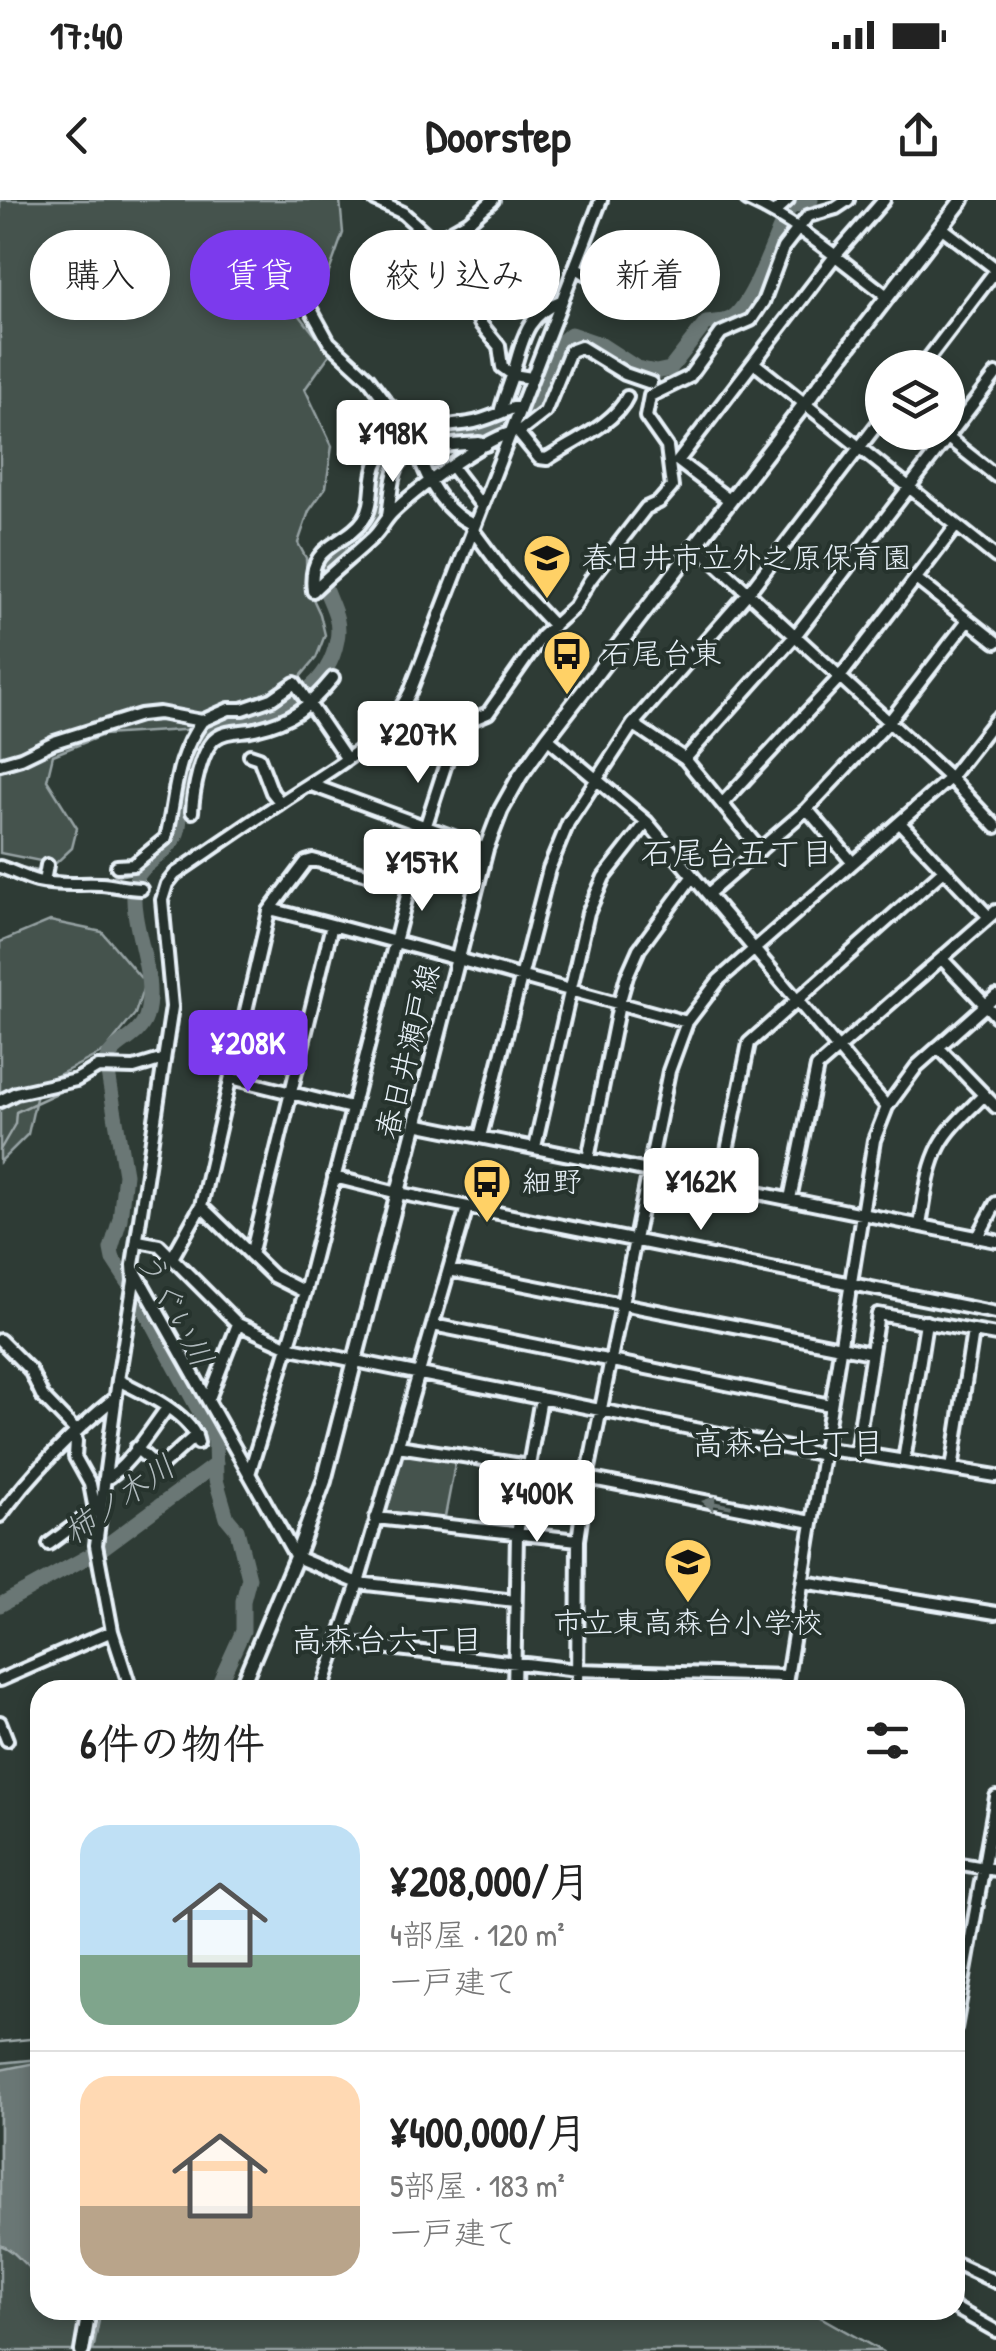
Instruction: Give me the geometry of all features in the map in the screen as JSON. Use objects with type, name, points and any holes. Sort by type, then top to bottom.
[{"type":"main road","name":"春日井瀬戸線","points":[[244,1680],[324,1481],[486,849],[501,810],[548,738],[962,200]]},
{"type":"main road","points":[[82,2351],[87,2320]]},
{"type":"street","points":[[375,200],[403,213],[422,230]]},
{"type":"street","points":[[454,230],[493,200]]},
{"type":"street","points":[[128,1680],[112,1631],[98,1564],[97,1510],[172,1008],[161,909],[167,884],[174,874],[346,758],[386,728],[400,710],[601,200]]},
{"type":"street","points":[[747,200],[798,228],[886,296]]},
{"type":"street","points":[[774,212],[788,200]]},
{"type":"street","points":[[386,728],[393,733],[418,717],[432,716],[459,725],[488,713],[542,636],[574,607],[646,508],[659,502],[672,487],[666,448],[646,417],[650,396],[689,376],[720,334],[751,320],[763,302],[783,248],[798,228],[808,216],[848,200]]},
{"type":"street","points":[[729,500],[678,461],[835,256],[884,200]]},
{"type":"street","points":[[935,350],[996,270],[941,227]]},
{"type":"street","points":[[574,267],[580,271]]},
{"type":"street","points":[[500,412],[533,319],[545,307],[562,300]]},
{"type":"street","points":[[317,320],[329,342],[414,430],[416,453],[429,482],[451,511],[473,527],[507,576],[554,626]]},
{"type":"street","points":[[479,320],[499,346],[502,366],[513,375],[531,377]]},
{"type":"street","points":[[519,408],[472,423],[414,430],[396,438],[375,465],[370,506],[364,519],[320,557],[314,568],[313,590],[375,536],[388,516],[429,482],[545,412],[570,351],[576,347],[625,374],[651,382]]},
{"type":"street","points":[[754,362],[996,557]]},
{"type":"street","points":[[965,415],[996,374]]},
{"type":"street","points":[[513,430],[539,458],[547,459],[612,418],[627,397]]},
{"type":"street","points":[[480,1137],[557,846],[568,823],[633,724],[748,593],[865,441]]},
{"type":"street","points":[[388,516],[398,464],[428,448],[486,445]]},
{"type":"street","points":[[685,759],[795,636],[939,450]]},
{"type":"street","points":[[963,450],[996,476]]},
{"type":"street","points":[[452,467],[481,505]]},
{"type":"street","points":[[722,804],[840,677],[956,526]]},
{"type":"street","points":[[695,544],[950,778],[996,827]]},
{"type":"street","points":[[916,580],[996,642]]},
{"type":"street","points":[[708,894],[806,810],[889,722],[968,620]]},
{"type":"street","points":[[192,812],[192,796],[202,762],[216,738],[297,713],[333,678]]},
{"type":"street","points":[[118,866],[133,865],[166,838],[175,780],[192,734],[202,721],[229,709],[272,699],[295,683],[346,758]]},
{"type":"street","points":[[0,764],[140,715],[159,713],[202,721]]},
{"type":"street","points":[[578,1680],[578,1540],[587,1478],[669,1071],[687,1022],[718,980],[950,778],[995,722]]},
{"type":"street","points":[[633,724],[685,759],[760,850]]},
{"type":"street","points":[[548,738],[647,822],[886,1107]]},
{"type":"street","points":[[183,756],[202,762]]},
{"type":"street","points":[[250,756],[260,758],[272,792],[280,802]]},
{"type":"street","points":[[426,828],[448,758]]},
{"type":"street","points":[[309,784],[486,849]]},
{"type":"street","points":[[806,810],[853,863]]},
{"type":"street","points":[[534,1147],[594,895],[619,855],[647,822]]},
{"type":"street","points":[[790,1199],[817,1068],[993,914],[900,823]]},
{"type":"street","points":[[172,1258],[201,1206],[268,911],[306,862],[313,860],[410,880],[305,1292],[249,1474]]},
{"type":"street","points":[[44,882],[47,865]]},
{"type":"street","points":[[0,867],[44,882],[141,889]]},
{"type":"street","points":[[720,1185],[749,1043],[944,870]]},
{"type":"street","points":[[588,1158],[627,976],[639,949],[692,877]]},
{"type":"street","points":[[268,911],[394,941],[687,1022]]},
{"type":"street","points":[[252,1255],[332,925]]},
{"type":"street","points":[[942,959],[996,1016]]},
{"type":"street","points":[[787,1680],[874,1140],[886,1107],[916,1066],[996,996]]},
{"type":"street","points":[[938,1047],[996,1107]]},
{"type":"street","points":[[0,1102],[16,1092],[76,1080],[98,1067],[126,1069],[164,1061]]},
{"type":"street","points":[[231,1078],[352,1108]]},
{"type":"street","points":[[920,1225],[930,1169],[940,1145],[984,1095]]},
{"type":"street","points":[[415,1124],[996,1240]]},
{"type":"street","points":[[334,1177],[996,1313]]},
{"type":"street","points":[[978,1237],[996,1203]]},
{"type":"street","points":[[201,1206],[273,1276],[305,1292]]},
{"type":"street","points":[[325,1680],[358,1582],[466,1207]]},
{"type":"street","points":[[138,1242],[159,1245],[238,1324],[288,1346],[824,1452],[856,1453],[996,1476]]},
{"type":"street","points":[[449,1270],[872,1354]]},
{"type":"street","points":[[134,1281],[208,1401],[296,1558],[358,1582],[515,1601]]},
{"type":"street","points":[[856,1453],[878,1314],[996,1335]]},
{"type":"street","points":[[904,1461],[926,1322]]},
{"type":"street","points":[[208,1401],[238,1324]]},
{"type":"street","points":[[433,1325],[830,1404]]},
{"type":"street","points":[[952,1469],[973,1331]]},
{"type":"street","points":[[0,1340],[30,1370],[43,1397],[74,1431],[75,1457],[90,1484],[97,1510]]},
{"type":"street","points":[[118,1380],[182,1418],[197,1439],[159,1468],[136,1448]]},
{"type":"street","points":[[0,1516],[44,1461],[116,1397]]},
{"type":"street","points":[[514,1680],[517,1534],[541,1398]]},
{"type":"street","points":[[104,1480],[119,1469],[166,1408]]},
{"type":"street","points":[[398,1446],[528,1466]]},
{"type":"street","points":[[587,1478],[812,1522]]},
{"type":"street","points":[[49,1544],[97,1510]]},
{"type":"street","points":[[376,1518],[578,1540]]},
{"type":"street","points":[[803,1582],[996,1614]]},
{"type":"street","points":[[0,1680],[112,1631]]},
{"type":"street","points":[[338,1642],[578,1670],[788,1676]]},
{"type":"street","points":[[0,1722],[7,1740]]},
{"type":"street","points":[[965,1983],[990,1869],[996,1797]]},
{"type":"street","points":[[965,1865],[990,1869]]},
{"type":"street","points":[[965,2268],[996,2282]]},
{"type":"street","points":[[965,2314],[996,2331]]},
{"type":"shaded area","points":[[0,200],[340,200],[343,233],[330,269],[330,230],[190,230],[190,320],[303,320],[330,354],[305,389],[332,446],[326,487],[309,511],[298,543],[306,558],[307,586],[325,635],[316,658],[301,676],[280,689],[225,706],[198,729],[103,735],[53,755],[47,780],[77,828],[72,848],[55,864],[0,853]]},
{"type":"shaded area","points":[[50,921],[102,932],[145,983],[135,1014],[105,1051],[39,1085],[28,1134],[0,1162],[0,942]]},
{"type":"shaded area","points":[[402,1451],[456,1459],[444,1522],[382,1513]]},
{"type":"shaded area","points":[[30,2060],[30,2320],[80,2320],[75,2351],[0,2351],[0,2063]]},
{"type":"shaded area","points":[[30,2064],[30,2268],[0,2245],[0,2070]]},
{"type":"shaded area","points":[[99,2320],[826,2320],[881,2351],[93,2351]]},
{"type":"waterway","name":"うぐい川","points":[[221,1680],[243,1631],[243,1601],[249,1578],[237,1530],[227,1518],[216,1480],[215,1440],[113,1259],[111,1249],[120,1219],[125,1174],[106,1061],[143,1024],[149,1001],[134,904],[136,880],[176,836],[185,768],[202,733],[221,722],[266,711],[294,699],[326,670],[338,630],[322,567],[374,521],[387,472],[398,454],[416,442],[481,431],[527,412],[537,405],[563,341],[571,334],[600,344],[637,368],[656,372],[670,369],[706,323],[728,320],[738,312],[755,286],[787,211],[811,200]]},
{"type":"waterway","points":[[0,862],[42,872]]},
{"type":"waterway","points":[[50,874],[95,878],[139,872]]},
{"type":"waterway","points":[[0,1150],[15,1124],[16,1112],[72,1086]]},
{"type":"waterway","name":"柿ノ木川","points":[[0,1605],[100,1550],[216,1464]]},
{"type":"waterway","points":[[0,2042],[30,2039]]},
{"type":"place","name":"春日井市立外之原保育園","points":[[547,600]]},
{"type":"place","name":"石尾台東","points":[[567,696]]},
{"type":"place","name":"細野","points":[[487,1224]]},
{"type":"place","name":"市立東高森台小学校","points":[[688,1604]]},
{"type":"district","name":"石尾台五丁目","points":[[737,853]]},
{"type":"district","name":"高森台七丁目","points":[[788,1443]]},
{"type":"district","name":"高森台六丁目","points":[[387,1640]]}]
